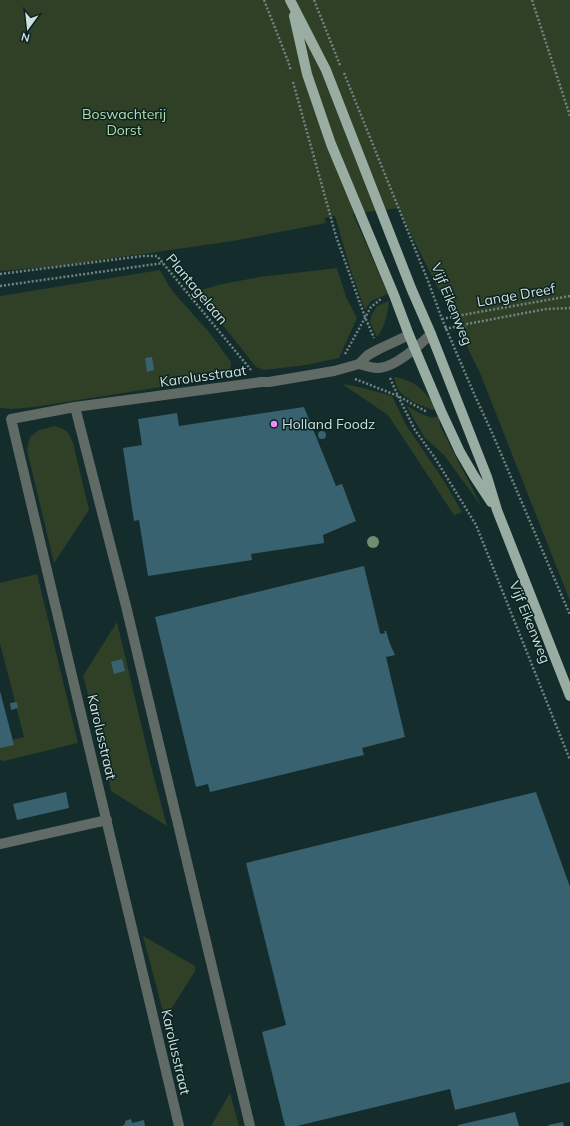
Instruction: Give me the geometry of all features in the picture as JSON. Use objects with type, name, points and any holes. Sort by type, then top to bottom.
[{"type":"main road","name":"Vijf Eikenweg","points":[[291,1],[326,70],[487,477],[497,510],[570,696]]},
{"type":"main road","name":"Vijf Eikenweg","points":[[291,1],[307,74],[331,144],[441,411],[460,452],[497,510]]},
{"type":"street","name":"Karolusstraat","points":[[358,364],[377,368],[386,366],[415,349],[431,334]]},
{"type":"street","name":"Karolusstraat","points":[[179,1126],[11,419],[75,407],[270,382],[334,371],[358,364],[379,348],[409,335]]},
{"type":"street","points":[[75,407],[126,606],[250,1126]]},
{"type":"street","points":[[0,844],[107,820]]},
{"type":"path","points":[[264,0],[288,61],[336,236],[365,317],[334,371]]},
{"type":"path","name":"Vijf Eikenweg","points":[[314,0],[446,329],[570,615]]},
{"type":"path","points":[[532,0],[570,116]]},
{"type":"path","name":"Plantagelaan","points":[[0,274],[143,256],[157,256],[261,382]]},
{"type":"path","points":[[0,286],[163,263]]},
{"type":"path","name":"Lange Dreef","points":[[442,319],[462,314],[570,296]]},
{"type":"path","points":[[446,329],[454,327],[463,328],[466,324],[546,309],[570,308]]},
{"type":"path","name":"Vijf Eikenweg","points":[[334,371],[398,396],[415,430],[435,458],[476,525],[570,760]]},
{"type":"green space","name":"Boswachterij Dorst","points":[[0,0],[570,0],[570,601],[480,373],[398,208],[353,214],[388,294],[371,301],[365,310],[350,268],[335,216],[324,218],[326,223],[233,241],[59,266],[0,271]]},
{"type":"green space","points":[[337,268],[346,297],[357,318],[339,358],[306,365],[264,370],[256,367],[214,314],[194,292],[222,284],[260,277]]},
{"type":"green space","points":[[160,270],[174,293],[209,332],[231,362],[230,374],[212,379],[34,407],[11,409],[0,408],[0,296]]},
{"type":"green space","points":[[389,301],[384,324],[377,337],[370,322],[371,316],[377,306]]},
{"type":"green space","points":[[394,377],[408,381],[419,387],[436,409],[433,410],[424,407],[401,393]]},
{"type":"green space","points":[[344,384],[392,396],[406,425],[444,481],[462,512],[454,515],[388,415]]},
{"type":"green space","points":[[406,405],[419,413],[432,418],[439,416],[440,426],[482,507],[444,455],[424,437]]},
{"type":"green space","points":[[55,426],[62,428],[72,439],[89,510],[54,563],[27,450],[30,437],[39,430]]},
{"type":"green space","points":[[37,574],[78,743],[4,761],[0,760],[0,743],[24,737],[0,643],[0,583]]},
{"type":"green space","points":[[117,622],[152,770],[167,826],[111,791],[102,745],[83,676]]},
{"type":"green space","points":[[143,936],[195,966],[195,971],[165,1019]]},
{"type":"green space","points":[[230,1093],[239,1126],[211,1126]]},
{"type":"building","points":[[152,357],[154,370],[147,372],[145,358]]},
{"type":"building","points":[[304,407],[336,486],[342,484],[356,521],[323,535],[324,543],[251,554],[252,560],[148,576],[139,520],[134,521],[123,448],[142,445],[138,419],[177,413],[179,426]]},
{"type":"building","points":[[320,431],[324,431],[326,435],[324,439],[320,439],[318,437],[318,433]]},
{"type":"building","points":[[364,566],[380,633],[385,633],[384,631],[386,631],[395,655],[386,657],[405,737],[362,748],[364,755],[210,792],[208,784],[196,787],[155,617]]},
{"type":"building","points":[[122,659],[125,671],[114,674],[111,662]]},
{"type":"building","points":[[0,691],[14,745],[0,748]]},
{"type":"building","points":[[17,702],[18,708],[11,710],[10,703]]},
{"type":"building","points":[[66,792],[69,808],[17,820],[13,804]]},
{"type":"building","points":[[536,792],[570,887],[570,1082],[455,1110],[450,1089],[297,1126],[285,1126],[262,1032],[286,1025],[246,863]]},
{"type":"building","points":[[515,1112],[519,1126],[458,1126],[458,1125]]},
{"type":"building","points":[[131,1119],[132,1123],[144,1120],[145,1126],[122,1126],[125,1124],[125,1121]]},
{"type":"building","points":[[563,1122],[564,1126],[548,1125]]},
{"type":"place","name":"Holland Foodz","points":[[274,424]]}]
